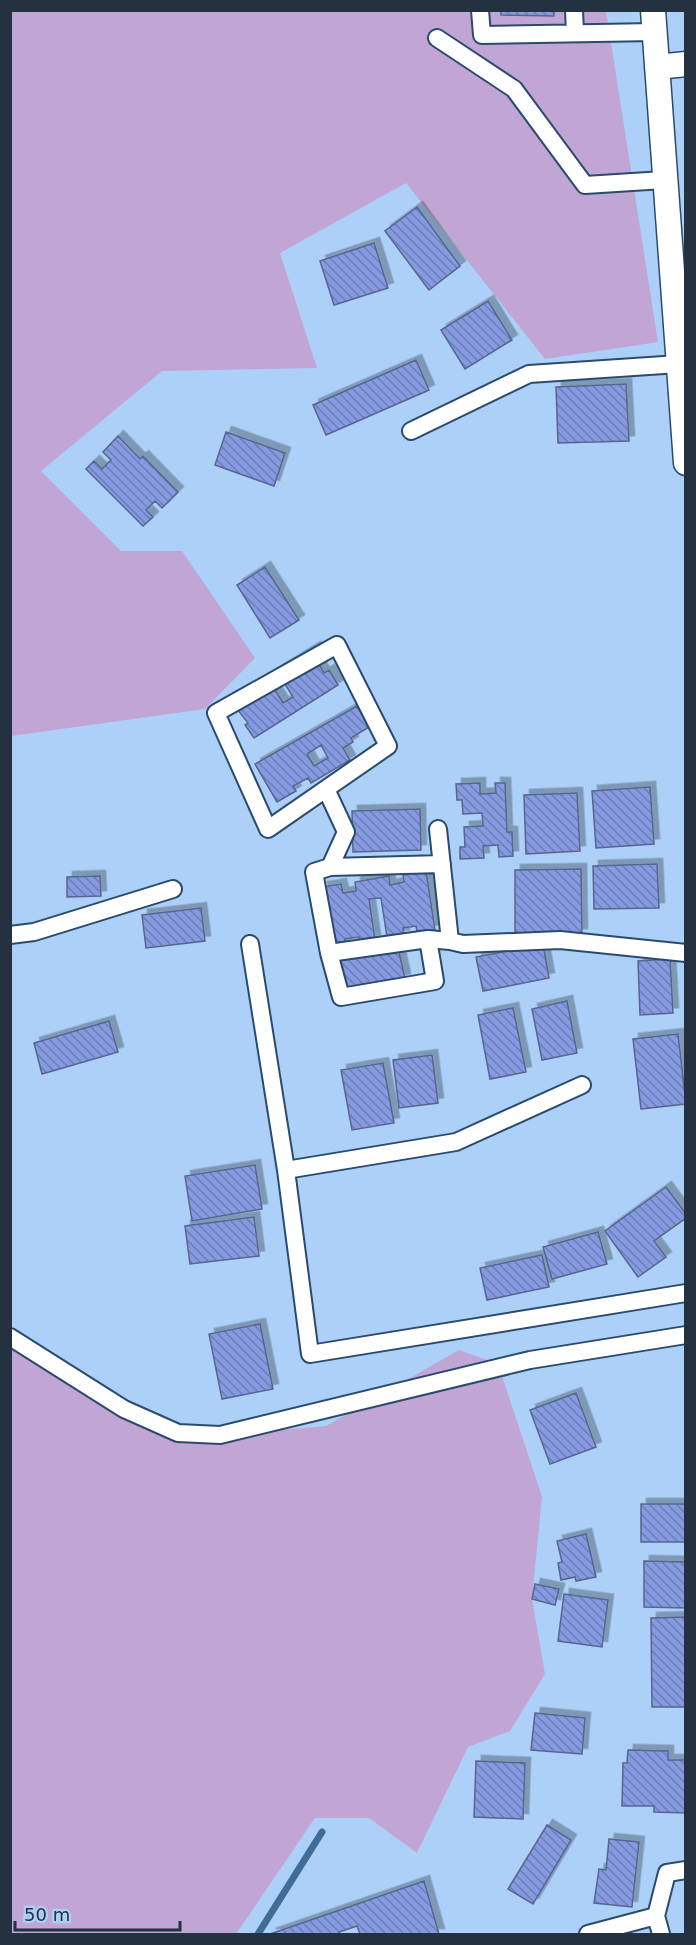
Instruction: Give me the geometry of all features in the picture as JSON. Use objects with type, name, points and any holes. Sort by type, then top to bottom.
[{"type":"main road","points":[[654,21],[686,463]]},
{"type":"main road","points":[[657,67],[686,64]]},
{"type":"street","points":[[480,10],[482,35],[575,33],[654,21]]},
{"type":"street","points":[[574,10],[575,33]]},
{"type":"street","points":[[437,38],[514,89],[585,185],[664,180]]},
{"type":"street","points":[[411,431],[529,374],[679,364]]},
{"type":"street","points":[[337,645],[388,746],[326,789],[268,829],[216,713],[337,645]]},
{"type":"street","points":[[326,789],[346,832],[330,867]]},
{"type":"street","points":[[438,829],[450,941]]},
{"type":"street","points":[[428,939],[435,981],[341,997],[328,953],[314,872],[330,867],[442,864]]},
{"type":"street","points":[[10,935],[34,932],[173,889]]},
{"type":"street","points":[[328,953],[428,939],[464,944],[560,940],[686,953]]},
{"type":"street","points":[[250,944],[285,1170],[310,1354],[686,1293]]},
{"type":"street","points":[[285,1170],[456,1142],[582,1085]]},
{"type":"street","points":[[10,1337],[124,1409],[178,1433],[220,1435],[530,1360],[686,1335]]},
{"type":"street","points":[[661,1935],[656,1916],[668,1873],[686,1870]]},
{"type":"street","points":[[588,1935],[656,1916]]},
{"type":"shaded area","points":[[10,11],[606,11],[658,342],[545,359],[406,183],[280,253],[317,368],[162,371],[41,471],[121,551],[182,551],[255,658],[205,709],[11,736]]},
{"type":"shaded area","points":[[10,1339],[175,1439],[326,1426],[459,1350],[498,1364],[542,1497],[532,1599],[545,1674],[510,1731],[468,1747],[417,1853],[369,1818],[315,1818],[236,1934],[11,1934]]},
{"type":"building","points":[[501,10],[554,10],[554,16],[501,15]]},
{"type":"building","points":[[417,207],[460,266],[429,290],[385,231]]},
{"type":"building","points":[[374,243],[388,288],[334,305],[320,261]]},
{"type":"building","points":[[488,301],[512,340],[465,369],[441,330]]},
{"type":"building","points":[[416,360],[429,390],[326,435],[313,405]]},
{"type":"building","points":[[626,384],[629,441],[558,443],[556,387]]},
{"type":"building","points":[[226,432],[285,453],[274,486],[215,465]]},
{"type":"building","points":[[118,436],[140,459],[143,456],[178,492],[162,508],[155,501],[146,510],[153,517],[143,526],[86,469],[94,461],[102,469],[111,460],[103,452]]},
{"type":"building","points":[[265,567],[299,620],[270,638],[237,585]]},
{"type":"building","points":[[315,647],[323,660],[318,663],[324,673],[329,670],[338,685],[254,738],[245,725],[248,723],[230,700]],"holes":[[[285,684],[293,697],[283,703],[275,690]]]},
{"type":"building","points":[[357,706],[369,727],[351,738],[353,742],[343,748],[350,760],[311,783],[308,778],[293,786],[296,791],[277,802],[255,764]],"holes":[[[321,745],[328,758],[314,766],[307,754]]]},
{"type":"building","points":[[480,783],[480,794],[496,793],[495,783],[505,783],[507,832],[512,832],[513,856],[499,857],[498,845],[483,846],[484,858],[460,859],[460,847],[465,847],[464,827],[483,826],[482,813],[463,814],[462,800],[457,800],[456,784]]},
{"type":"building","points":[[650,787],[654,844],[596,848],[592,791]]},
{"type":"building","points":[[577,793],[580,851],[526,854],[524,795]]},
{"type":"building","points":[[420,809],[421,850],[353,852],[352,811]]},
{"type":"building","points":[[657,864],[659,908],[594,909],[593,866]]},
{"type":"building","points":[[581,869],[582,934],[515,935],[515,870]]},
{"type":"building","points":[[426,871],[435,930],[417,932],[416,926],[403,928],[404,935],[387,937],[381,898],[369,899],[375,940],[360,942],[359,937],[345,939],[345,944],[332,946],[322,887],[341,884],[343,893],[356,891],[355,882],[389,876],[390,885],[404,882],[403,875]]},
{"type":"building","points":[[100,876],[101,896],[67,897],[67,877]]},
{"type":"building","points":[[201,908],[205,941],[146,948],[142,915]]},
{"type":"building","points":[[543,944],[549,978],[483,991],[476,957]]},
{"type":"building","points":[[398,947],[405,979],[345,992],[339,959]]},
{"type":"building","points":[[670,959],[673,1013],[640,1015],[638,961]]},
{"type":"building","points":[[567,1001],[577,1053],[542,1060],[532,1009]]},
{"type":"building","points":[[513,1008],[526,1072],[490,1079],[478,1015]]},
{"type":"building","points":[[109,1021],[118,1052],[42,1074],[34,1043]]},
{"type":"building","points":[[678,1034],[686,1104],[641,1109],[633,1039]]},
{"type":"building","points":[[432,1055],[438,1103],[399,1108],[393,1060]]},
{"type":"building","points":[[383,1063],[394,1123],[352,1130],[341,1070]]},
{"type":"building","points":[[255,1165],[262,1209],[192,1221],[185,1176]]},
{"type":"building","points":[[666,1187],[686,1214],[686,1218],[654,1241],[666,1257],[638,1277],[605,1231]]},
{"type":"building","points":[[254,1217],[259,1256],[190,1264],[185,1226]]},
{"type":"building","points":[[598,1232],[607,1264],[552,1279],[543,1247]]},
{"type":"building","points":[[542,1255],[549,1287],[487,1300],[480,1268]]},
{"type":"building","points":[[260,1324],[273,1389],[222,1399],[209,1334]]},
{"type":"building","points":[[576,1393],[596,1447],[550,1464],[530,1410]]},
{"type":"building","points":[[641,1504],[686,1504],[686,1542],[641,1542]]},
{"type":"building","points":[[586,1534],[596,1577],[576,1581],[575,1577],[561,1580],[558,1563],[562,1562],[557,1541]]},
{"type":"building","points":[[644,1561],[686,1562],[686,1608],[644,1607]]},
{"type":"building","points":[[535,1584],[559,1589],[555,1605],[532,1599]]},
{"type":"building","points":[[564,1594],[608,1600],[602,1647],[558,1641]]},
{"type":"building","points":[[686,1617],[686,1707],[652,1707],[651,1618]]},
{"type":"building","points":[[535,1713],[585,1718],[582,1754],[531,1750]]},
{"type":"building","points":[[628,1750],[668,1751],[668,1760],[686,1760],[686,1813],[654,1812],[654,1806],[622,1806],[623,1763],[627,1763]]},
{"type":"building","points":[[476,1761],[525,1763],[523,1819],[474,1817]]},
{"type":"building","points":[[547,1825],[571,1840],[533,1904],[508,1889]]},
{"type":"building","points":[[609,1839],[639,1842],[632,1907],[594,1903],[599,1869],[606,1870]]},
{"type":"building","points":[[424,1881],[439,1934],[360,1934],[357,1926],[339,1932],[340,1934],[270,1934]]},
{"type":"waterway","points":[[258,1934],[322,1832]]}]
